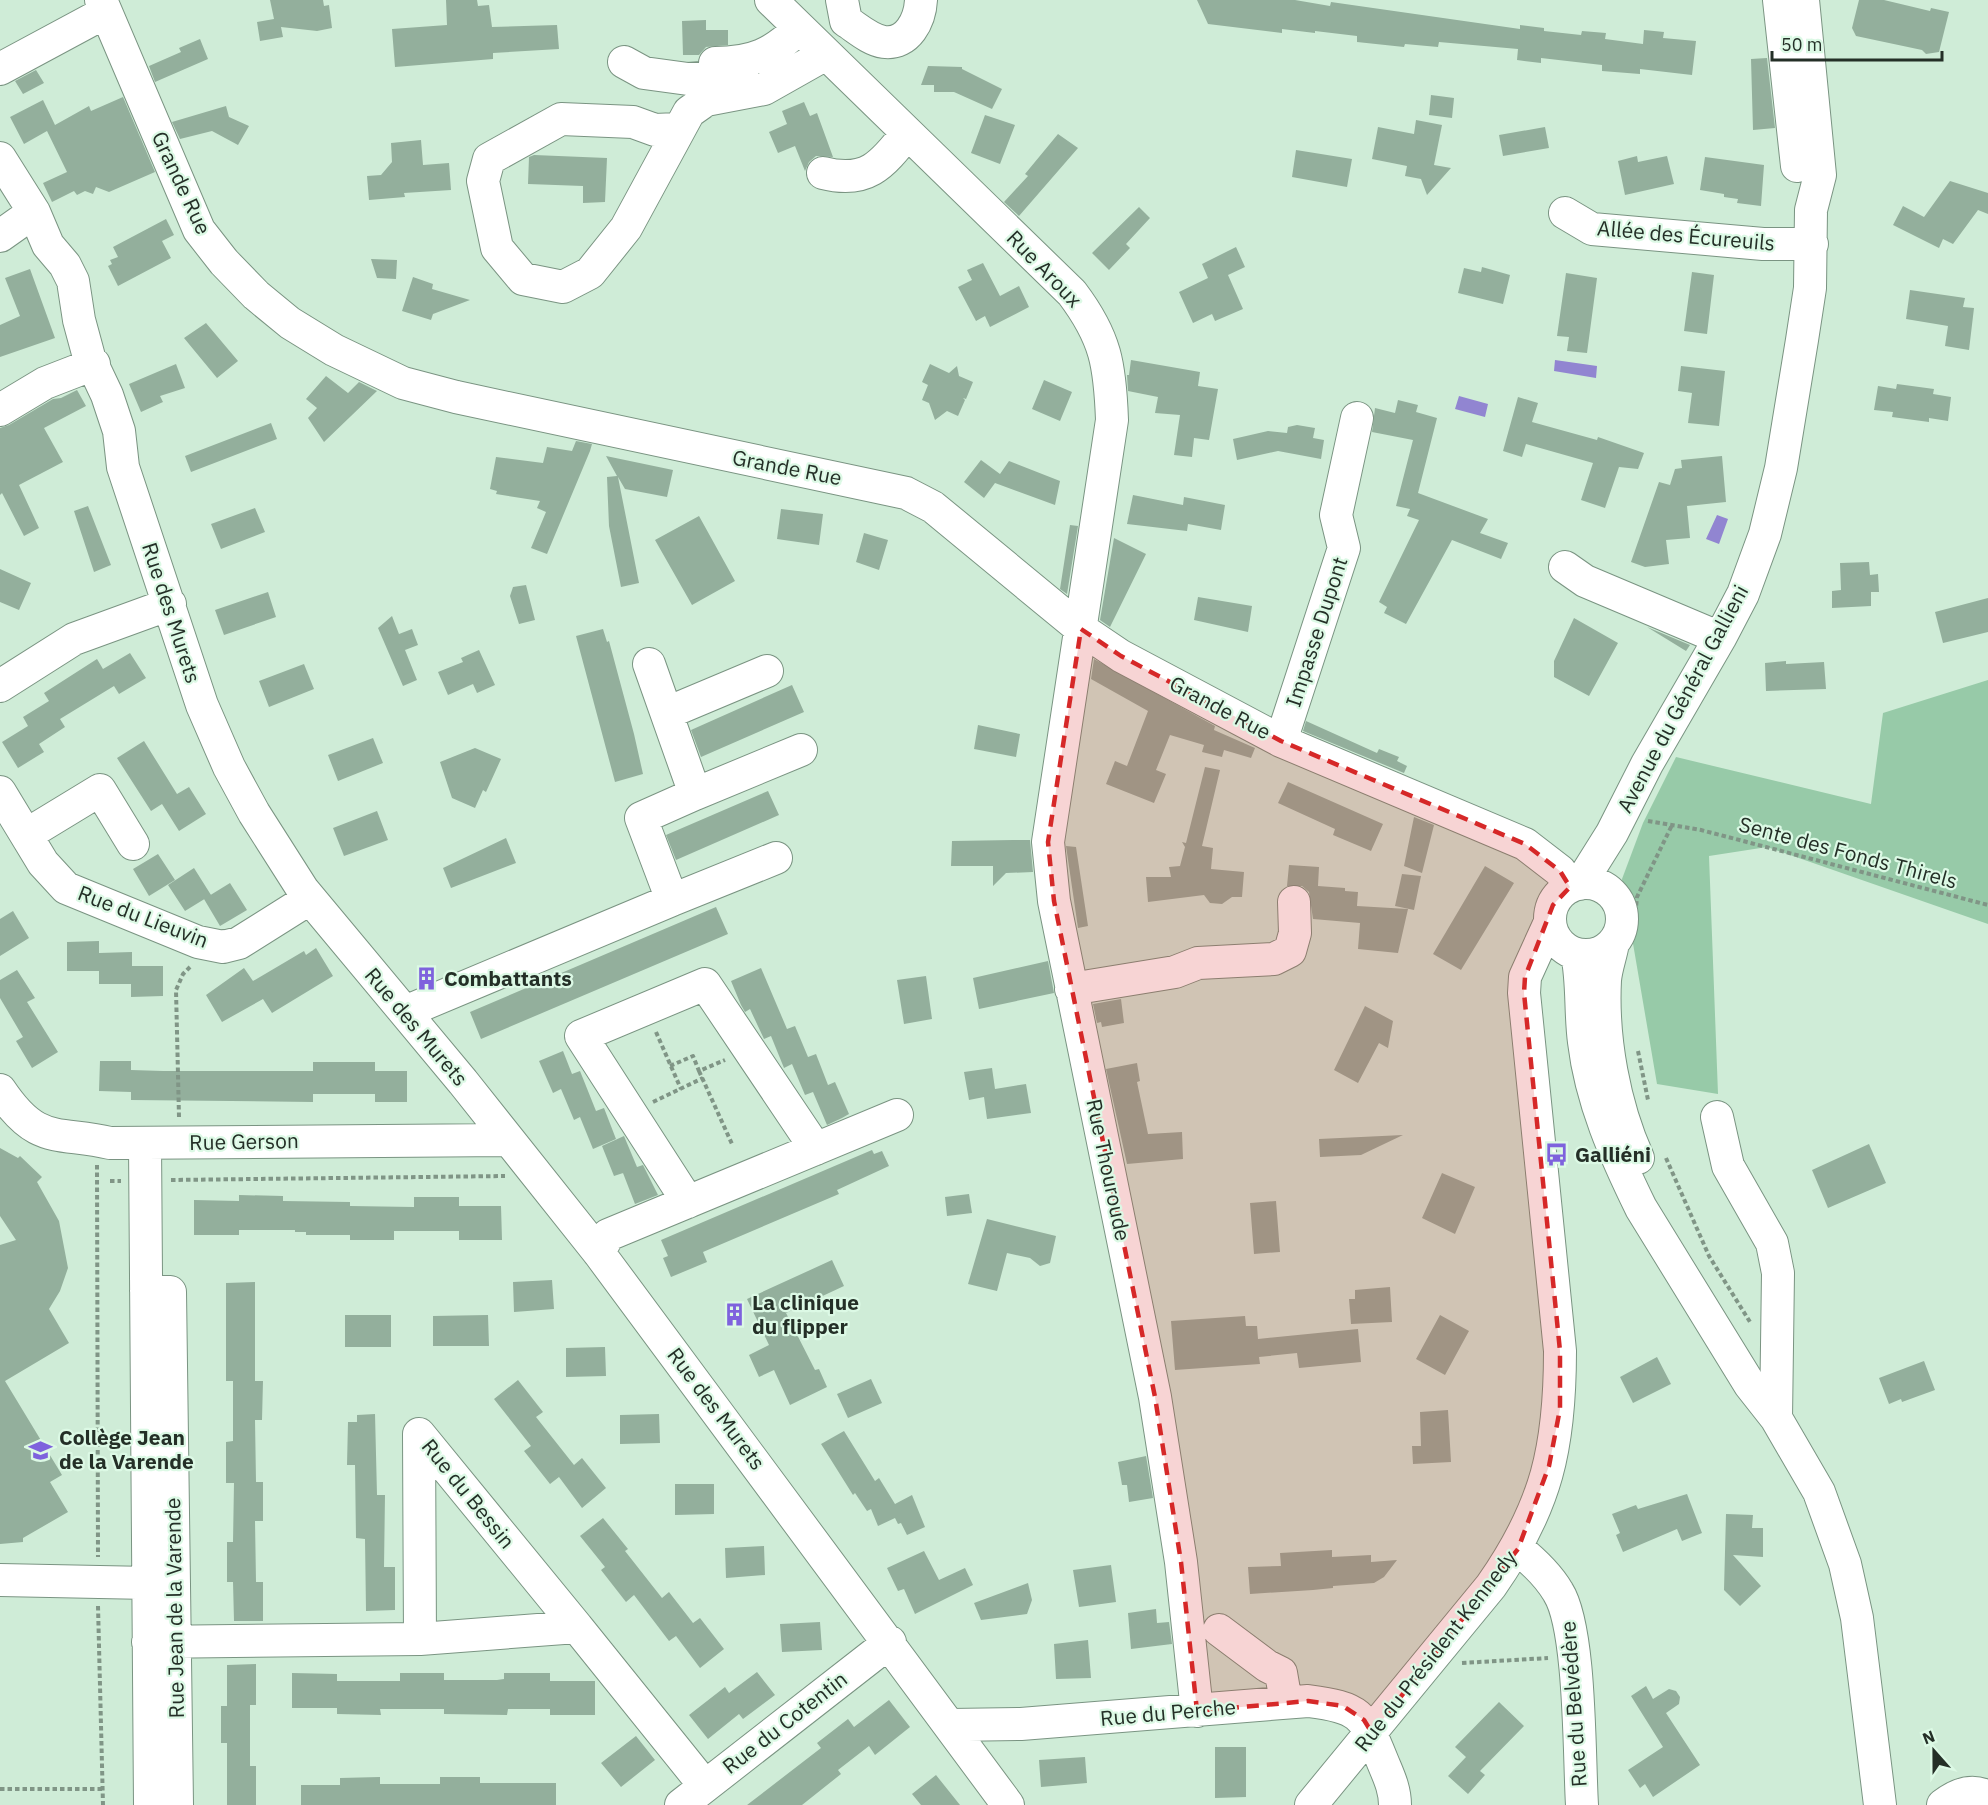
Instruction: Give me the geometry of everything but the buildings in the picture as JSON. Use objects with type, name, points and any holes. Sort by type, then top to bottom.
[{"type":"street","name":"Rue Aroux","points":[[771,0],[808,32],[907,133],[1072,293],[1102,339],[1108,365],[1112,420],[1081,629]]},
{"type":"street","points":[[678,62],[746,61],[780,48],[844,10],[870,37],[885,42],[901,39],[913,29],[921,0]]},
{"type":"street","name":"Avenue du Général Gallieni","points":[[1779,0],[1798,176],[1811,210]]},
{"type":"street","name":"Avenue du Général Gallieni","points":[[1585,886],[1743,594],[1759,552],[1781,468],[1810,288],[1811,210],[1820,175],[1803,0]]},
{"type":"street","points":[[0,69],[104,6]]},
{"type":"street","name":"Grande Rue","points":[[104,6],[199,230],[256,295],[290,323],[334,350],[403,383],[906,493],[933,507],[1081,629],[1121,656],[1281,741],[1525,844],[1560,871],[1585,886]]},
{"type":"street","points":[[624,62],[644,73],[655,75],[688,79],[736,77],[763,70],[789,57],[808,32]]},
{"type":"street","points":[[678,129],[655,130],[633,122],[561,119],[489,159],[483,181],[497,248],[523,279],[563,287],[590,273],[626,228],[689,112],[706,100],[764,89],[808,32]]},
{"type":"street","points":[[823,172],[844,178],[870,172],[890,155],[907,133]]},
{"type":"street","name":"Rue des Murets","points":[[0,158],[34,212],[43,237],[66,264],[73,281],[79,320],[93,364],[116,422],[123,467],[202,705],[229,767],[254,813],[309,899],[405,1012],[599,1253],[890,1642],[1008,1805]]},
{"type":"street","points":[[0,236],[34,212]]},
{"type":"street","name":"Allée des Écureuils","points":[[1565,213],[1592,229],[1763,244],[1812,244]]},
{"type":"street","points":[[0,410],[45,383],[93,364]]},
{"type":"street","name":"Impasse Dupont","points":[[1281,741],[1344,548],[1336,515],[1357,418]]},
{"type":"street","points":[[1565,567],[1585,581],[1720,638]]},
{"type":"street","points":[[0,686],[74,639],[170,604]]},
{"type":"street","name":"Rue Thouroude","points":[[1081,629],[1048,842],[1054,901],[1155,1397],[1181,1562],[1197,1711]]},
{"type":"street","points":[[649,664],[694,794]]},
{"type":"street","points":[[667,713],[767,671]]},
{"type":"street","points":[[672,900],[640,818],[801,750]]},
{"type":"street","points":[[26,835],[100,790],[133,844]]},
{"type":"street","name":"Rue du Lieuvin","points":[[0,792],[42,863],[66,888],[207,945],[223,947],[239,943],[309,899]]},
{"type":"street","points":[[405,1012],[776,858]]},
{"type":"street","points":[[1624,938],[1620,933],[1623,920],[1618,902],[1585,886],[1557,898],[1556,943],[1581,974],[1583,1041],[1589,1074],[1603,1125],[1641,1208],[1750,1385],[1776,1418],[1819,1492],[1845,1564],[1859,1629],[1880,1805]]},
{"type":"street","points":[[1071,989],[1175,972],[1198,963],[1274,959],[1290,951],[1295,933],[1294,902]]},
{"type":"street","points":[[1556,943],[1590,955],[1603,951],[1624,938]]},
{"type":"street","points":[[1624,938],[1605,977],[1605,1017],[1617,1092],[1633,1147],[1658,1201],[1761,1379],[1776,1418]]},
{"type":"street","name":"Rue du Président Kennedy","points":[[1311,1805],[1491,1586],[1518,1549],[1537,1505],[1549,1466],[1560,1409],[1560,1351],[1524,1010],[1525,976],[1556,943]]},
{"type":"street","points":[[688,1202],[581,1036],[705,984],[816,1149]]},
{"type":"street","name":"Rue Gerson","points":[[0,1090],[10,1106],[31,1126],[54,1137],[110,1143],[508,1140]]},
{"type":"street","points":[[599,1253],[608,1235],[897,1115]]},
{"type":"street","points":[[1717,1117],[1728,1166],[1772,1243],[1778,1273],[1776,1418]]},
{"type":"street","name":"Rue Jean de la Varende","points":[[145,1143],[149,1583],[162,1642],[177,1805]]},
{"type":"street","name":"Rue Jean de la Varende","points":[[146,1291],[170,1292],[162,1642],[150,1805]]},
{"type":"street","name":"Rue du Bessin","points":[[420,1639],[419,1434],[705,1786]]},
{"type":"street","name":"Rue du Belvédère","points":[[1518,1549],[1536,1565],[1559,1593],[1568,1615],[1574,1657],[1582,1805]]},
{"type":"street","points":[[0,1580],[149,1583]]},
{"type":"street","points":[[162,1642],[420,1639],[577,1627]]},
{"type":"street","points":[[1220,1630],[1267,1666],[1281,1673],[1286,1702]]},
{"type":"street","name":"Rue du Cotentin","points":[[681,1805],[890,1642]]},
{"type":"street","name":"Rue du Perche","points":[[951,1725],[1021,1724],[1308,1701],[1343,1706],[1364,1720],[1372,1733]]},
{"type":"street","points":[[1372,1733],[1390,1778],[1395,1805]]},
{"type":"street","points":[[1943,1805],[1961,1794],[1982,1794],[1988,1797]]},
{"type":"path","name":"Sente des Fonds Thirels","points":[[1616,825],[1672,825],[1701,830],[1988,905]]},
{"type":"path","points":[[1624,938],[1637,897],[1672,825]]},
{"type":"path","points":[[190,1179],[190,1163],[183,1143],[179,1119],[176,990],[183,974],[207,945]]},
{"type":"path","points":[[647,1009],[681,1089]]},
{"type":"path","points":[[1637,1048],[1650,1106]]},
{"type":"path","points":[[699,1071],[749,1050]]},
{"type":"path","points":[[670,1066],[693,1056],[732,1144]]},
{"type":"path","points":[[630,1112],[703,1078]]},
{"type":"path","points":[[96,1140],[98,1582],[103,1805]]},
{"type":"path","points":[[1662,1150],[1709,1256],[1752,1325]]},
{"type":"path","points":[[110,1181],[507,1176]]},
{"type":"path","points":[[1439,1650],[1449,1664],[1574,1657]]},
{"type":"path","points":[[0,1789],[102,1789]]},
{"type":"highlighted area","points":[[1081,629],[1121,656],[1281,741],[1525,844],[1560,871],[1570,887],[1553,905],[1525,977],[1524,993],[1560,1351],[1560,1409],[1549,1466],[1518,1549],[1372,1733],[1364,1720],[1343,1706],[1308,1701],[1197,1711],[1181,1562],[1155,1397],[1054,901],[1048,842]]},
{"type":"green space","points":[[1988,680],[1988,924],[1767,847],[1709,856],[1718,1094],[1657,1084],[1622,879],[1643,823],[1676,757],[1871,804],[1883,713]]},
{"type":"shaded area","points":[[1555,360],[1597,366],[1596,378],[1554,371]]},
{"type":"shaded area","points":[[1459,396],[1488,404],[1485,417],[1455,409]]},
{"type":"shaded area","points":[[1717,515],[1728,519],[1719,544],[1706,539]]},
{"type":"place","name":"Combattants","points":[[426,979]]},
{"type":"place","name":"Galliéni","points":[[1557,1155]]},
{"type":"place","name":"La clinique du flipper","points":[[734,1315]]},
{"type":"place","name":"Collège Jean de la Varende","points":[[41,1450]]}]
